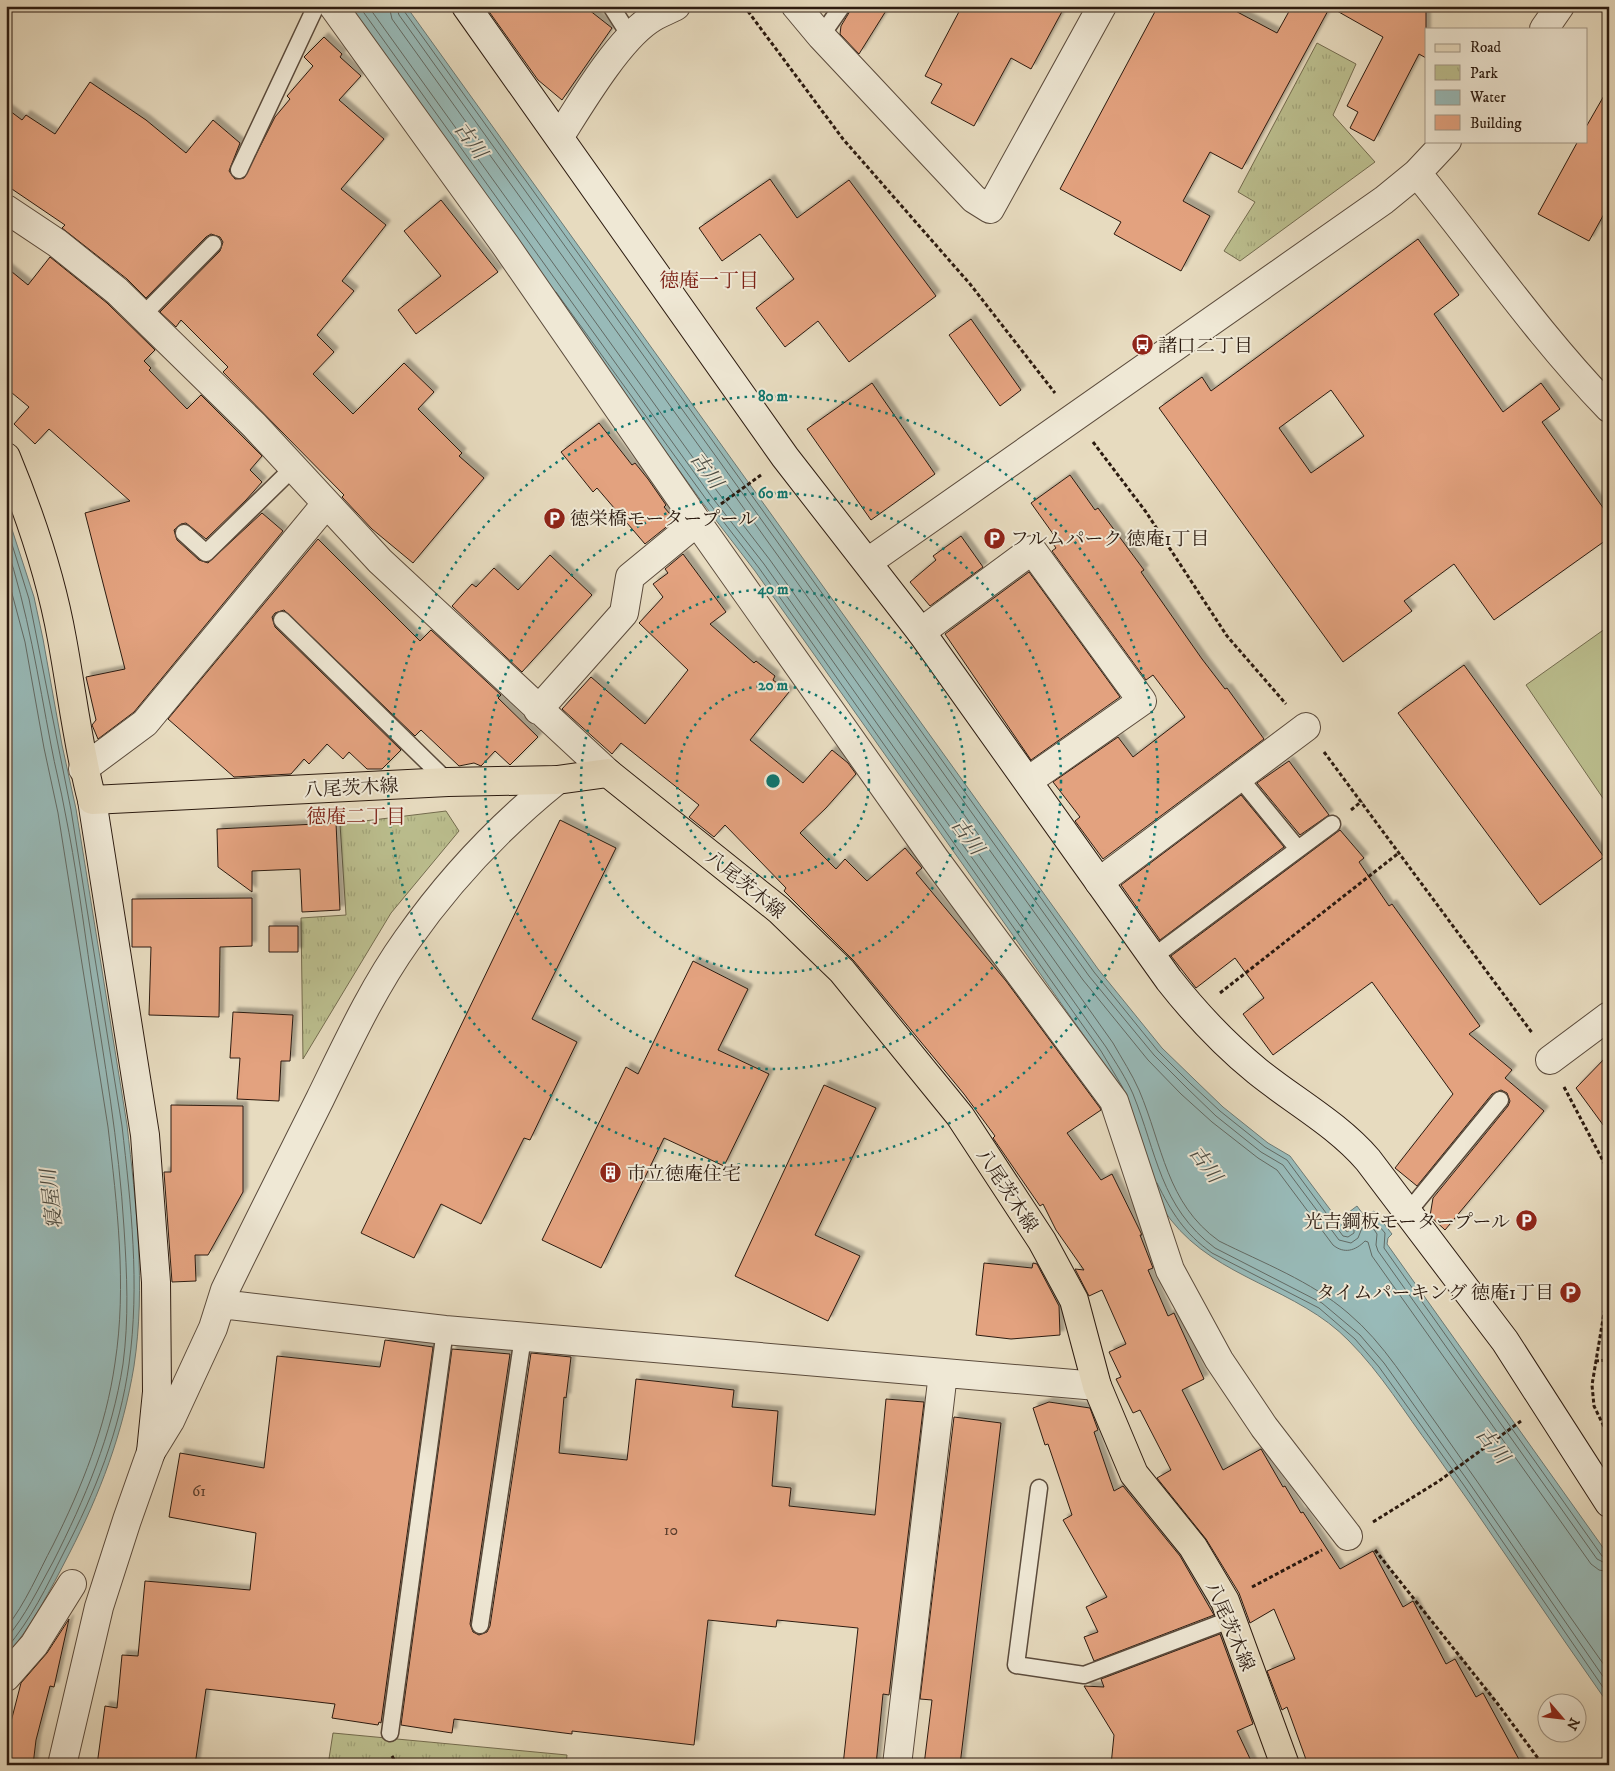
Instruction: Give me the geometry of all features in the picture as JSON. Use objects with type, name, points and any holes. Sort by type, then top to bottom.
[{"type":"main road","points":[[6,457],[24,501],[51,594],[62,638],[83,769],[92,800]]},
{"type":"main road","name":"八尾茨木線","points":[[92,800],[448,782],[557,780],[608,773],[778,910],[842,971],[954,1109],[1042,1242],[1074,1300],[1097,1386],[1134,1474],[1194,1547],[1228,1610],[1285,1765]]},
{"type":"street","points":[[333,6],[506,246],[697,522],[935,859],[1114,1101],[1170,1270],[1214,1352],[1264,1427],[1358,1531]]},
{"type":"street","points":[[466,6],[786,457],[848,540],[868,562],[921,632],[1153,957],[1196,1012],[1257,1071],[1355,1146],[1408,1212],[1505,1341],[1609,1503]]},
{"type":"street","points":[[560,136],[589,90],[630,36],[649,20],[676,6]]},
{"type":"street","points":[[796,6],[821,36],[974,199],[990,209],[1102,6]]},
{"type":"street","points":[[1545,28],[1560,6]]},
{"type":"street","points":[[868,562],[1384,200],[1417,173],[1446,142]]},
{"type":"street","points":[[1417,173],[1538,329],[1576,374],[1609,408]]},
{"type":"street","points":[[6,209],[80,261],[117,291],[254,425],[380,561],[538,710],[608,773]]},
{"type":"street","points":[[83,769],[145,723],[326,504]]},
{"type":"street","points":[[538,710],[624,613],[630,578],[697,522]]},
{"type":"street","points":[[921,632],[1032,550],[1142,700],[1028,781]]},
{"type":"street","points":[[1099,882],[1306,727]]},
{"type":"street","points":[[62,1765],[99,1607],[151,1452],[179,1403],[213,1328],[235,1268],[394,959],[463,870],[522,809],[557,780]]},
{"type":"street","points":[[92,800],[145,1136],[156,1291],[157,1400],[151,1452]]},
{"type":"street","points":[[1550,1060],[1609,1016]]},
{"type":"street","points":[[221,1304],[445,1330],[1097,1386]]},
{"type":"street","points":[[897,1765],[943,1372]]},
{"type":"street","points":[[6,1677],[34,1645],[72,1584]]},
{"type":"lane","points":[[239,170],[316,6]]},
{"type":"lane","points":[[611,6],[630,36]]},
{"type":"lane","points":[[821,36],[842,6]]},
{"type":"lane","points":[[142,316],[213,244]]},
{"type":"lane","points":[[184,533],[206,553],[293,468]]},
{"type":"lane","points":[[282,620],[448,782]]},
{"type":"lane","points":[[1239,777],[1298,849]]},
{"type":"lane","points":[[1153,957],[1332,824]]},
{"type":"lane","points":[[1408,1212],[1500,1100]]},
{"type":"lane","points":[[390,1733],[445,1330]]},
{"type":"lane","points":[[480,1625],[524,1337]]},
{"type":"lane","points":[[1039,1488],[1016,1665],[1084,1675],[1228,1610]]},
{"type":"path","points":[[744,6],[843,139],[970,284],[1074,417],[1146,512],[1226,636],[1306,727],[1400,852],[1550,1060],[1609,1172]]},
{"type":"path","points":[[697,522],[786,457]]},
{"type":"path","points":[[1196,1012],[1400,852]]},
{"type":"path","points":[[1609,1283],[1592,1385],[1594,1406],[1609,1438]]},
{"type":"path","points":[[1595,1361],[1609,1360]]},
{"type":"path","points":[[1228,1610],[1439,1481],[1523,1420]]},
{"type":"path","points":[[1358,1531],[1497,1702],[1543,1765]]},
{"type":"green space","points":[[1317,43],[1356,64],[1333,115],[1375,162],[1240,261],[1224,251],[1255,202],[1238,192]]},
{"type":"green space","points":[[1609,626],[1609,807],[1526,685]]},
{"type":"green space","points":[[446,811],[459,831],[391,913],[303,1059],[301,918],[346,915],[340,824]]},
{"type":"green space","points":[[333,1733],[567,1755],[566,1765],[328,1765]]},
{"type":"water","name":"古川","points":[[345,6],[406,6],[1098,969],[1162,1048],[1223,1107],[1268,1143],[1290,1156],[1347,1232],[1350,1230],[1341,1218],[1357,1206],[1365,1217],[1374,1211],[1392,1234],[1388,1238],[1387,1244],[1609,1556],[1609,1705],[1454,1481],[1361,1353],[1329,1323],[1306,1308],[1211,1256],[1190,1240],[1171,1220],[1155,1193],[1118,1093],[1097,1054],[755,571],[702,502]]},
{"type":"water","name":"寝屋川","points":[[6,511],[34,597],[76,809],[127,1125],[134,1184],[139,1306],[134,1366],[124,1415],[109,1463],[91,1509],[55,1581],[32,1620],[6,1657]]},
{"type":"building","points":[[485,6],[584,6],[612,28],[562,100],[538,80]]},
{"type":"building","points":[[853,6],[889,6],[859,54],[840,34],[841,26]]},
{"type":"building","points":[[962,6],[1065,6],[1031,69],[1011,58],[974,126],[931,103],[942,84],[925,76]]},
{"type":"building","points":[[1158,6],[1226,6],[1277,33],[1292,6],[1426,6],[1425,57],[1419,54],[1374,141],[1350,128],[1358,112],[1347,106],[1383,37],[1330,7],[1242,169],[1210,152],[1183,201],[1210,216],[1181,271],[1114,234],[1121,222],[1060,189]]},
{"type":"building","points":[[324,37],[342,54],[340,57],[361,76],[339,100],[384,139],[341,189],[386,225],[342,281],[354,291],[317,335],[334,352],[313,374],[353,414],[404,363],[434,392],[418,409],[462,453],[459,456],[484,478],[413,563],[372,529],[342,497],[344,495],[223,372],[228,367],[181,320],[176,327],[160,312],[220,251],[223,242],[220,237],[211,234],[206,237],[146,298],[127,279],[62,228],[65,225],[6,185],[6,108],[22,120],[26,115],[55,134],[90,82],[146,120],[186,153],[213,120],[240,143],[229,171],[235,179],[244,178],[275,117],[290,99],[287,96],[313,66],[304,57]]},
{"type":"building","points":[[1609,87],[1609,205],[1589,241],[1538,214],[1577,142],[1588,142],[1588,124]]},
{"type":"building","points":[[770,179],[797,218],[849,180],[936,296],[849,362],[818,321],[785,347],[756,308],[794,279],[760,234],[722,261],[699,228]]},
{"type":"building","points":[[441,200],[498,272],[416,334],[398,310],[441,276],[404,231]]},
{"type":"building","points":[[1418,239],[1459,295],[1434,314],[1503,412],[1541,383],[1560,409],[1542,422],[1609,516],[1609,538],[1494,620],[1454,564],[1404,601],[1412,611],[1343,662],[1159,408],[1202,377],[1211,391]],"holes":[[[1331,390],[1364,436],[1311,473],[1279,428]]]},
{"type":"building","points":[[50,257],[107,303],[155,350],[144,361],[151,368],[149,370],[187,409],[201,395],[262,456],[250,470],[262,482],[246,500],[206,539],[186,523],[181,524],[174,530],[177,540],[199,560],[208,563],[262,513],[283,531],[134,712],[98,739],[92,725],[96,720],[86,677],[125,669],[85,513],[130,501],[49,429],[35,444],[14,424],[29,407],[6,388],[6,267],[28,285]]},
{"type":"building","points":[[971,319],[1021,390],[1000,406],[949,335]]},
{"type":"building","points":[[872,383],[935,474],[871,520],[807,429]]},
{"type":"building","points":[[599,423],[632,465],[635,463],[648,479],[666,505],[664,507],[675,520],[645,544],[597,488],[593,492],[561,452]]},
{"type":"building","points":[[1070,475],[1095,510],[1098,508],[1144,570],[1141,572],[1202,659],[1225,689],[1227,688],[1264,739],[1103,859],[1075,821],[1080,817],[1053,782],[1118,737],[1133,757],[1185,717],[1153,675],[1146,680],[1052,551],[1056,548],[1051,541],[1056,538],[1031,503]]},
{"type":"building","points":[[961,536],[983,567],[930,606],[910,582],[936,560],[933,556]]},
{"type":"building","points":[[318,539],[420,641],[431,630],[501,695],[498,698],[538,737],[510,765],[495,751],[481,766],[474,763],[459,766],[421,730],[415,736],[284,610],[275,613],[272,617],[275,627],[401,750],[382,769],[367,769],[349,752],[343,759],[327,744],[309,764],[304,759],[291,774],[234,777],[168,719]]},
{"type":"building","points":[[683,554],[726,612],[710,624],[754,663],[756,661],[775,676],[773,680],[789,692],[750,740],[803,783],[832,750],[848,763],[856,774],[826,808],[800,833],[836,869],[845,859],[867,881],[905,848],[922,868],[916,873],[1006,981],[1100,1108],[1101,1110],[1067,1133],[1101,1180],[1112,1174],[1142,1235],[1140,1235],[1153,1268],[1148,1270],[1168,1316],[1174,1313],[1204,1379],[1182,1390],[1223,1470],[1261,1449],[1283,1487],[1285,1486],[1301,1513],[1303,1512],[1340,1569],[1373,1551],[1403,1607],[1413,1601],[1446,1664],[1455,1659],[1476,1697],[1483,1693],[1522,1765],[1308,1765],[1287,1707],[1282,1710],[1267,1671],[1295,1659],[1274,1609],[1250,1623],[1239,1593],[1206,1539],[1157,1478],[1171,1470],[1140,1410],[1133,1413],[1116,1379],[1121,1377],[1109,1352],[1126,1344],[1102,1290],[1089,1296],[1075,1269],[1084,1270],[1056,1230],[1043,1204],[1040,1206],[993,1138],[995,1136],[964,1094],[854,961],[784,891],[786,888],[725,825],[714,837],[689,817],[699,805],[621,743],[612,754],[562,709],[591,677],[645,724],[688,670],[639,623],[663,597],[653,584],[668,573],[665,569]]},
{"type":"building","points":[[550,555],[592,595],[522,672],[452,606],[472,584],[476,587],[494,568],[518,590]]},
{"type":"building","points":[[1029,572],[1120,697],[1031,760],[945,634]]},
{"type":"building","points":[[1464,665],[1604,857],[1540,905],[1398,713]]},
{"type":"building","points":[[1289,761],[1329,815],[1300,835],[1257,783]]},
{"type":"building","points":[[1241,795],[1284,847],[1160,940],[1121,885]]},
{"type":"building","points":[[560,820],[616,848],[532,1019],[577,1042],[530,1140],[524,1138],[481,1224],[441,1204],[414,1258],[361,1233]]},
{"type":"building","points":[[336,823],[340,910],[302,912],[300,869],[252,871],[252,892],[218,867],[217,829]]},
{"type":"building","points":[[1340,830],[1364,858],[1359,862],[1389,906],[1392,904],[1480,1026],[1469,1034],[1512,1070],[1505,1078],[1544,1111],[1445,1230],[1430,1216],[1433,1198],[1508,1106],[1510,1101],[1507,1093],[1501,1090],[1492,1094],[1417,1186],[1395,1168],[1453,1094],[1372,982],[1273,1055],[1243,1014],[1264,998],[1235,958],[1196,988],[1171,956]]},
{"type":"building","points":[[252,898],[252,946],[220,947],[219,1017],[149,1015],[151,947],[132,947],[132,899]]},
{"type":"building","points":[[269,926],[298,926],[298,952],[269,952]]},
{"type":"building","name":"市立徳庵住宅","points":[[693,961],[748,989],[718,1050],[769,1074],[724,1166],[664,1138],[601,1268],[542,1240],[626,1067],[638,1074]]},
{"type":"building","points":[[233,1012],[293,1015],[290,1061],[281,1061],[279,1101],[237,1099],[240,1058],[230,1058]]},
{"type":"building","points":[[1609,1054],[1609,1133],[1576,1088]]},
{"type":"building","points":[[824,1085],[876,1108],[815,1235],[860,1256],[828,1321],[735,1276]]},
{"type":"building","points":[[171,1105],[243,1106],[243,1192],[208,1255],[195,1255],[196,1281],[172,1282],[164,1172],[171,1172]]},
{"type":"building","points":[[984,1263],[1032,1268],[1033,1263],[1037,1264],[1059,1306],[1060,1335],[1011,1339],[976,1335]]},
{"type":"building","points":[[385,1340],[433,1347],[381,1723],[379,1722],[378,1725],[332,1718],[335,1704],[206,1689],[195,1765],[97,1765],[105,1706],[117,1708],[122,1655],[138,1656],[145,1581],[250,1590],[256,1533],[169,1517],[180,1453],[264,1468],[277,1356],[380,1367]]},
{"type":"building","points":[[452,1349],[510,1354],[470,1624],[473,1632],[479,1635],[487,1632],[490,1626],[531,1353],[571,1357],[566,1398],[564,1397],[559,1453],[627,1460],[636,1379],[734,1390],[732,1407],[778,1411],[772,1486],[791,1488],[789,1506],[875,1515],[886,1399],[924,1402],[889,1695],[883,1694],[876,1765],[843,1765],[858,1628],[777,1620],[776,1627],[708,1620],[694,1745],[572,1731],[572,1734],[454,1719],[452,1733],[401,1725]]},
{"type":"building","points":[[1049,1402],[1090,1408],[1098,1430],[1094,1432],[1114,1491],[1123,1486],[1180,1556],[1214,1615],[1094,1661],[1084,1637],[1098,1632],[1086,1607],[1107,1597],[1063,1520],[1072,1515],[1048,1444],[1045,1445],[1033,1408]]},
{"type":"building","points":[[954,1417],[1001,1423],[960,1765],[924,1765],[932,1700],[920,1699]]},
{"type":"building","points":[[69,1619],[54,1687],[50,1686],[36,1740],[33,1765],[6,1765],[6,1741],[21,1683],[47,1653]]},
{"type":"building","points":[[1220,1634],[1253,1724],[1237,1731],[1253,1765],[1111,1765],[1114,1735],[1084,1686],[1104,1687],[1101,1679]]},
{"type":"place","name":"諸口二丁目","points":[[1142,345]]},
{"type":"place","name":"徳栄橋モータープール","points":[[554,518]]},
{"type":"place","name":"フルムパーク 徳庵1丁目","points":[[994,538]]},
{"type":"place","name":"市立徳庵住宅","points":[[611,1173]]},
{"type":"place","name":"光吉鋼板モータープール","points":[[1526,1221]]},
{"type":"place","name":"タイムパーキング 徳庵1丁目","points":[[1570,1292]]},
{"type":"district","name":"徳庵一丁目","points":[[709,280]]},
{"type":"district","name":"徳庵二丁目","points":[[356,816]]}]
